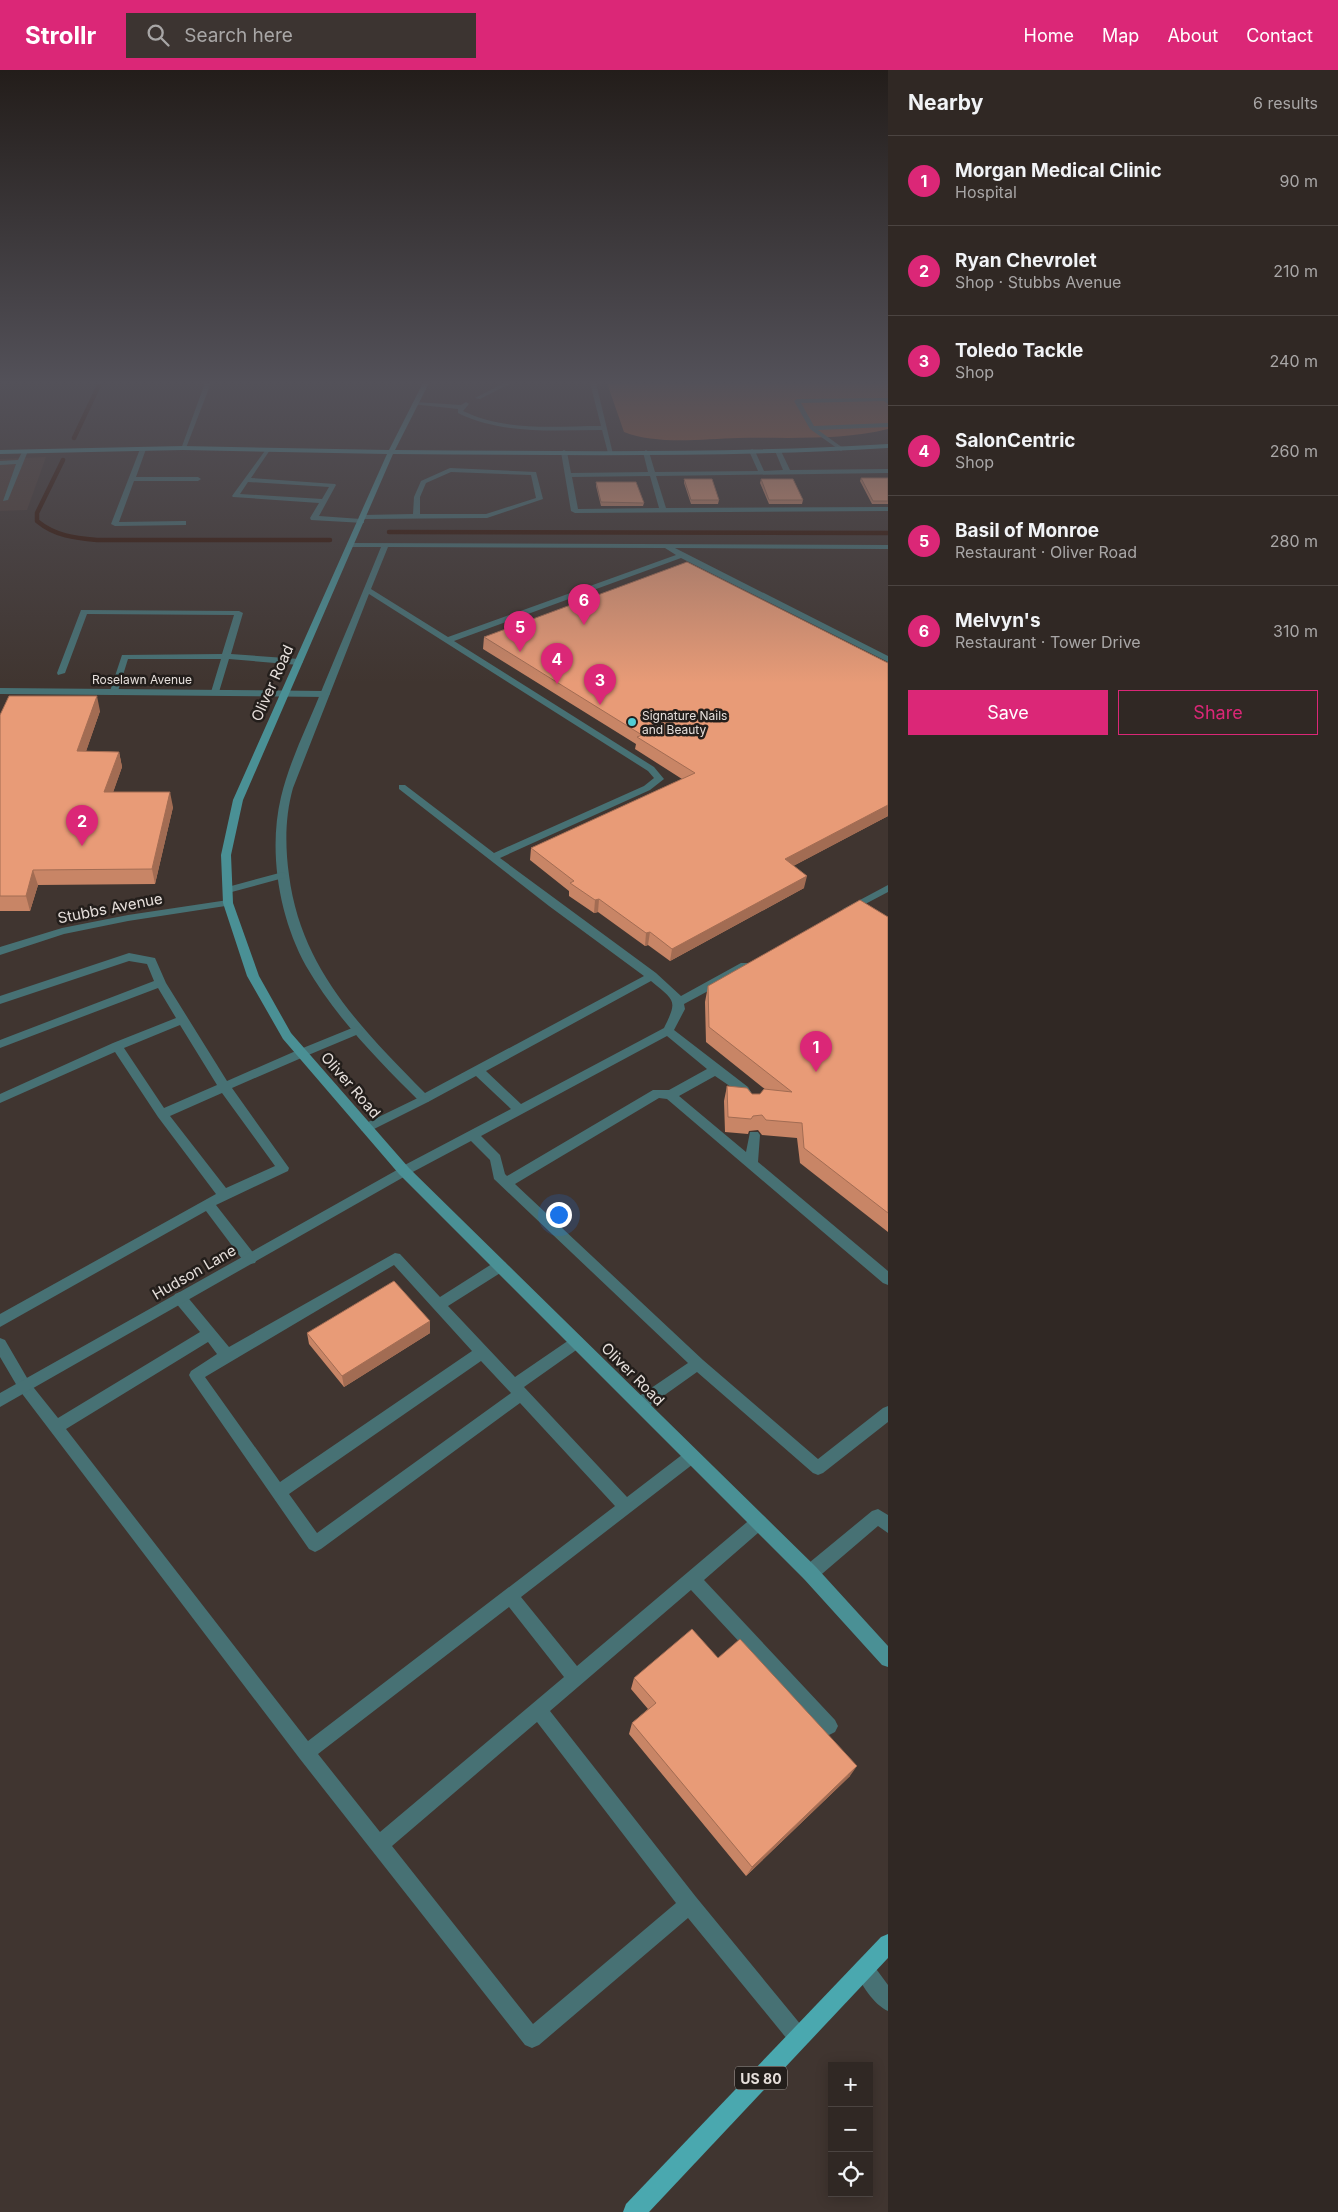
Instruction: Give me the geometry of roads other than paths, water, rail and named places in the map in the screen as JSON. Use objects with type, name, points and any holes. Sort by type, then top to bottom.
[{"type":"main road","name":"US 80","points":[[634,2212],[888,1944]]},
{"type":"street","points":[[4,496],[11,483]]},
{"type":"street","points":[[131,483],[115,524],[183,523]]},
{"type":"street","points":[[244,483],[235,496],[323,501]]},
{"type":"street","points":[[298,483],[333,485],[314,518],[362,519],[416,516],[487,516],[540,499],[536,483]]},
{"type":"street","name":"Oliver Road","points":[[378,483],[238,800],[226,855],[228,897],[254,976],[287,1036],[404,1171],[810,1573],[888,1659]]},
{"type":"street","points":[[416,516],[417,497],[423,483]]},
{"type":"street","points":[[570,483],[575,511],[888,509]]},
{"type":"street","points":[[655,483],[663,510]]},
{"type":"street","points":[[351,545],[888,547]]},
{"type":"street","points":[[385,546],[298,760],[286,797],[281,834],[283,875],[287,907],[302,949],[318,978],[357,1030],[424,1099]]},
{"type":"street","points":[[666,547],[888,659]]},
{"type":"street","points":[[448,640],[682,555]]},
{"type":"street","points":[[368,590],[651,770],[659,779],[647,788],[493,857]]},
{"type":"street","points":[[61,673],[84,612],[239,613],[215,692]]},
{"type":"street","points":[[114,691],[125,657],[245,656],[299,662]]},
{"type":"street","name":"Roselawn Avenue","points":[[0,691],[326,694]]},
{"type":"street","points":[[402,787],[676,996],[679,1009],[668,1032],[744,1090],[752,1104]]},
{"type":"street","name":"Stubbs Avenue","points":[[0,951],[62,931],[228,897],[283,875]]},
{"type":"street","points":[[837,915],[888,888]]},
{"type":"street","points":[[0,1000],[129,957],[151,961],[160,983],[224,1086],[283,1168],[208,1204],[0,1321]]},
{"type":"street","points":[[677,1003],[753,961]]},
{"type":"street","points":[[366,1128],[424,1099],[652,976]]},
{"type":"street","points":[[0,1044],[160,983]]},
{"type":"street","points":[[0,1099],[117,1046],[182,1020]]},
{"type":"street","points":[[162,1114],[357,1030]]},
{"type":"street","name":"Hudson Lane","points":[[0,1401],[404,1171],[668,1032]]},
{"type":"street","points":[[117,1046],[162,1114],[224,1196]]},
{"type":"street","points":[[477,1070],[520,1110]]},
{"type":"street","points":[[670,1095],[716,1070]]},
{"type":"street","points":[[506,1183],[657,1093],[670,1095],[888,1279]]},
{"type":"street","points":[[473,1135],[496,1158],[499,1176],[506,1183],[698,1364],[818,1468],[888,1413]]},
{"type":"street","points":[[751,1164],[754,1135]]},
{"type":"street","points":[[208,1204],[250,1259]]},
{"type":"street","points":[[577,1342],[518,1390],[315,1544],[196,1375],[227,1355],[395,1258],[518,1390],[626,1507]]},
{"type":"street","points":[[439,1305],[500,1266]]},
{"type":"street","points":[[180,1298],[227,1355]]},
{"type":"street","points":[[56,1427],[210,1334]]},
{"type":"street","points":[[0,1344],[25,1387],[306,1753],[532,2038],[689,1904]]},
{"type":"street","points":[[278,1492],[482,1352]]},
{"type":"street","points":[[640,1404],[698,1364]]},
{"type":"street","points":[[306,1753],[692,1456]]},
{"type":"street","points":[[810,1573],[878,1516],[888,1526]]},
{"type":"street","points":[[379,1845],[759,1522]]},
{"type":"street","points":[[692,1578],[829,1726]]},
{"type":"street","points":[[510,1596],[576,1678]]},
{"type":"street","points":[[538,1710],[689,1904],[799,2038]]},
{"type":"street","points":[[864,1969],[888,2002]]},
{"type":"waterway","points":[[52,483],[37,513],[37,521],[51,530],[66,535],[97,540],[330,540]]},
{"type":"waterway","points":[[389,532],[888,533]]},
{"type":"place","name":"Melvyn's","points":[[584,625]]},
{"type":"place","name":"Basil of Monroe","points":[[520,652]]},
{"type":"place","name":"SalonCentric","points":[[557,684]]},
{"type":"place","name":"Toledo Tackle","points":[[600,705]]},
{"type":"place","name":"Signature Nails and Beauty","points":[[632,722]]},
{"type":"place","name":"Ryan Chevrolet","points":[[82,846]]},
{"type":"place","name":"Morgan Medical Clinic","points":[[816,1072]]}]
